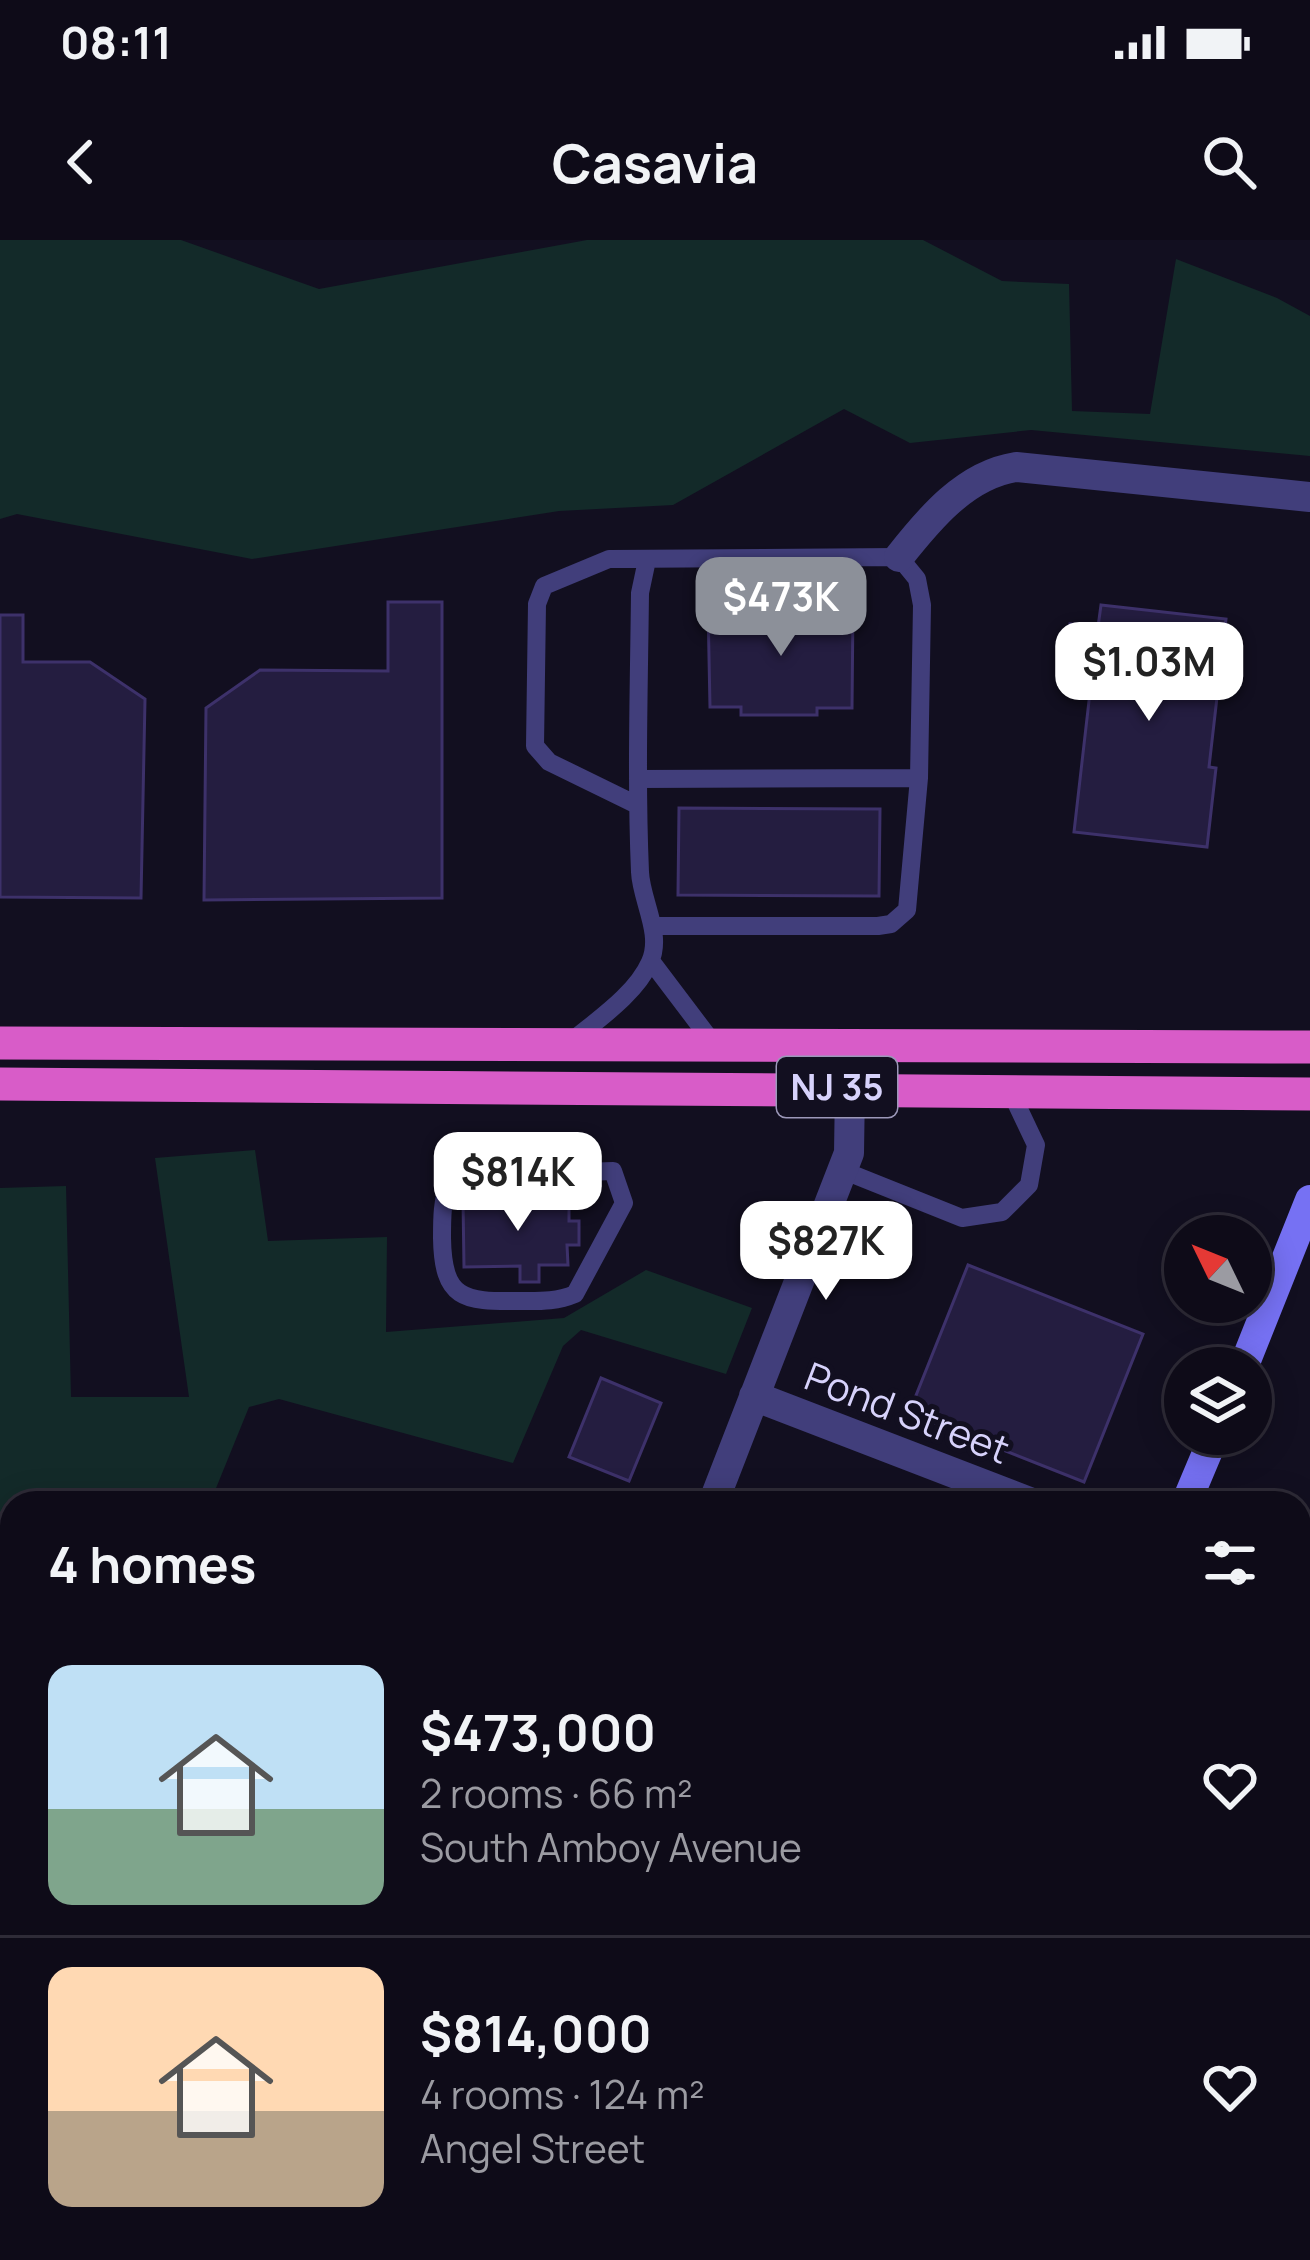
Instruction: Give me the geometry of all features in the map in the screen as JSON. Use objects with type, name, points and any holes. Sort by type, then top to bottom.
[{"type":"highway","name":"NJ 35","points":[[0,1043],[1310,1047]]},
{"type":"highway","name":"NJ 35","points":[[0,1084],[1009,1088],[1310,1094]]},
{"type":"main road","points":[[1251,1347],[1310,1200]]},
{"type":"main road","points":[[1191,1491],[1206,1455]]},
{"type":"street","points":[[899,557],[952,499],[991,474],[1016,467],[1310,497]]},
{"type":"street","points":[[718,1491],[842,1169],[851,1133],[850,1087]]},
{"type":"street","name":"Pond Street","points":[[754,1396],[1001,1491]]},
{"type":"lane","points":[[638,805],[549,762],[535,746],[538,594],[550,580],[610,559],[899,557],[921,592],[919,778],[907,910],[891,924],[653,926]]},
{"type":"lane","points":[[570,1042],[622,997],[651,961],[653,926],[640,887],[638,805],[640,593],[646,560]]},
{"type":"lane","points":[[638,778],[919,778]]},
{"type":"lane","points":[[651,961],[712,1042]]},
{"type":"lane","points":[[842,1169],[962,1218],[1002,1212],[1028,1185],[1035,1163],[1033,1136],[1009,1088]]},
{"type":"lane","points":[[613,1171],[624,1203],[589,1274],[575,1294],[560,1300],[471,1299],[455,1291],[442,1274],[441,1204],[449,1182],[468,1175],[613,1171]]},
{"type":"green space","points":[[0,240],[181,240],[319,289],[587,240],[923,240],[1002,281],[1069,284],[1072,411],[1150,414],[1176,259],[1277,298],[1310,316],[1310,456],[1031,430],[910,443],[844,409],[673,505],[559,511],[252,559],[17,514],[0,519]]},
{"type":"green space","points":[[255,1150],[268,1241],[387,1237],[386,1332],[564,1318],[646,1270],[752,1308],[726,1374],[581,1330],[563,1346],[513,1463],[279,1399],[249,1407],[215,1491],[0,1491],[0,1188],[66,1186],[71,1397],[189,1397],[155,1158]]},
{"type":"building","points":[[388,602],[442,602],[442,898],[204,900],[206,708],[260,670],[388,671]]},
{"type":"building","points":[[1101,605],[1226,619],[1209,767],[1216,768],[1207,847],[1074,832],[1093,666],[1066,663],[1070,624],[1098,627]]},
{"type":"building","points":[[708,606],[853,606],[852,708],[817,708],[817,715],[741,715],[741,707],[710,707]]},
{"type":"building","points":[[0,615],[23,615],[23,662],[90,662],[145,699],[141,898],[0,897]]},
{"type":"building","points":[[679,808],[880,809],[879,896],[678,895]]},
{"type":"building","points":[[569,1198],[569,1221],[579,1221],[579,1245],[567,1245],[568,1265],[539,1265],[539,1282],[520,1282],[520,1266],[464,1267],[463,1200]]},
{"type":"building","points":[[968,1265],[1143,1334],[1084,1482],[909,1413]]},
{"type":"building","points":[[601,1378],[661,1403],[629,1481],[569,1457]]}]
